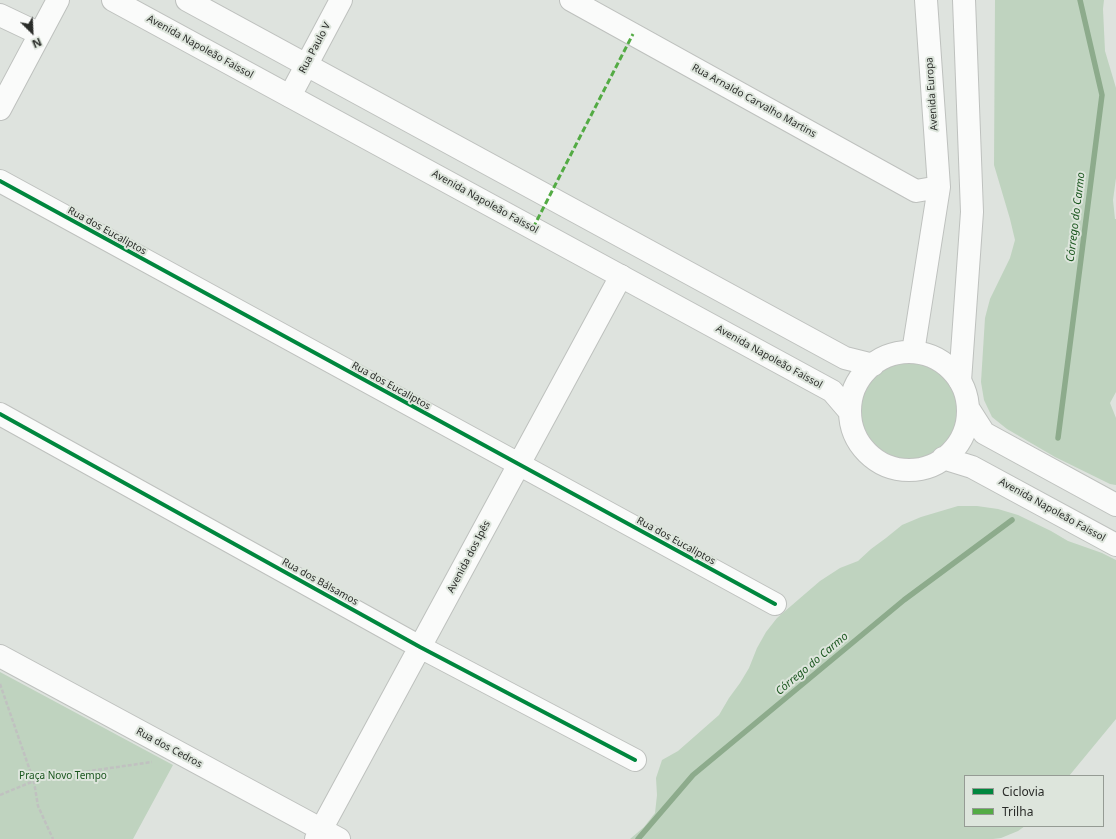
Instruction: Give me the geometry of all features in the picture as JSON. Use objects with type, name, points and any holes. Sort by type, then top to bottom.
[{"type":"street","points":[[0,109],[58,0]]},
{"type":"street","name":"Avenida Napoleão Faissol","points":[[113,0],[832,391],[850,412]]},
{"type":"street","points":[[187,0],[845,358],[873,365]]},
{"type":"street","name":"Rua Paulo V","points":[[290,96],[341,0]]},
{"type":"street","name":"Rua Arnaldo Carvalho Martins","points":[[571,0],[916,191],[939,187]]},
{"type":"street","name":"Avenida Europa","points":[[913,352],[939,187],[926,0]]},
{"type":"street","points":[[960,381],[972,212],[964,0]]},
{"type":"street","points":[[0,15],[40,34]]},
{"type":"street","name":"Rua dos Eucaliptos","points":[[0,181],[775,604]]},
{"type":"street","name":"Avenida dos Ipês","points":[[325,836],[420,647],[621,276]]},
{"type":"street","name":"Avenida Napoleão Faissol","points":[[913,352],[932,356],[948,366],[960,381],[968,399],[968,418],[963,436],[951,453],[936,464],[916,470],[897,469],[878,462],[864,449],[854,432],[850,412],[853,393],[862,376],[873,365],[893,355],[913,352]]},
{"type":"street","name":"Avenida Napoleão Faissol","points":[[968,408],[984,434],[1116,506]]},
{"type":"street","name":"Rua dos Bálsamos","points":[[0,414],[420,647],[635,760]]},
{"type":"street","name":"Avenida Napoleão Faissol","points":[[943,458],[972,467],[1116,545]]},
{"type":"street","name":"Rua dos Cedros","points":[[0,656],[325,836]]},
{"type":"path","points":[[0,684],[34,782],[38,806],[54,839]]},
{"type":"path","points":[[0,795],[41,778],[156,761]]},
{"type":"green space","points":[[995,0],[1104,0],[1105,51],[1116,88],[1116,178],[1113,200],[1116,219],[1116,392],[1110,403],[1116,418],[1116,485],[1110,484],[1055,457],[1007,429],[992,417],[984,400],[981,382],[985,318],[990,299],[1010,258],[1015,240],[994,165]]},
{"type":"green space","points":[[910,361],[929,365],[945,375],[955,391],[959,410],[955,429],[945,445],[929,455],[910,459],[891,455],[875,445],[865,429],[861,410],[865,391],[875,375],[891,365]]},
{"type":"green space","points":[[958,506],[977,506],[998,509],[1018,515],[1068,541],[1102,553],[1116,560],[1116,719],[1070,775],[964,775],[964,827],[1024,827],[1001,838],[993,839],[630,839],[644,827],[655,813],[657,795],[656,778],[662,760],[678,751],[719,715],[749,668],[757,648],[766,632],[777,618],[820,581],[840,568],[858,561],[902,525],[921,517]]},
{"type":"green space","name":"Praça Novo Tempo","points":[[0,672],[173,765],[133,839],[0,839]]},
{"type":"waterway","name":"Córrego do Carmo","points":[[1058,438],[1102,95],[1080,0]]},
{"type":"waterway","name":"Córrego do Carmo","points":[[638,839],[693,775],[904,600],[1012,520]]},
{"type":"marked path","points":[[533,228],[633,34]]},
{"type":"cycle path","points":[[0,181],[775,604]]},
{"type":"cycle path","points":[[0,414],[420,647],[635,760]]}]
